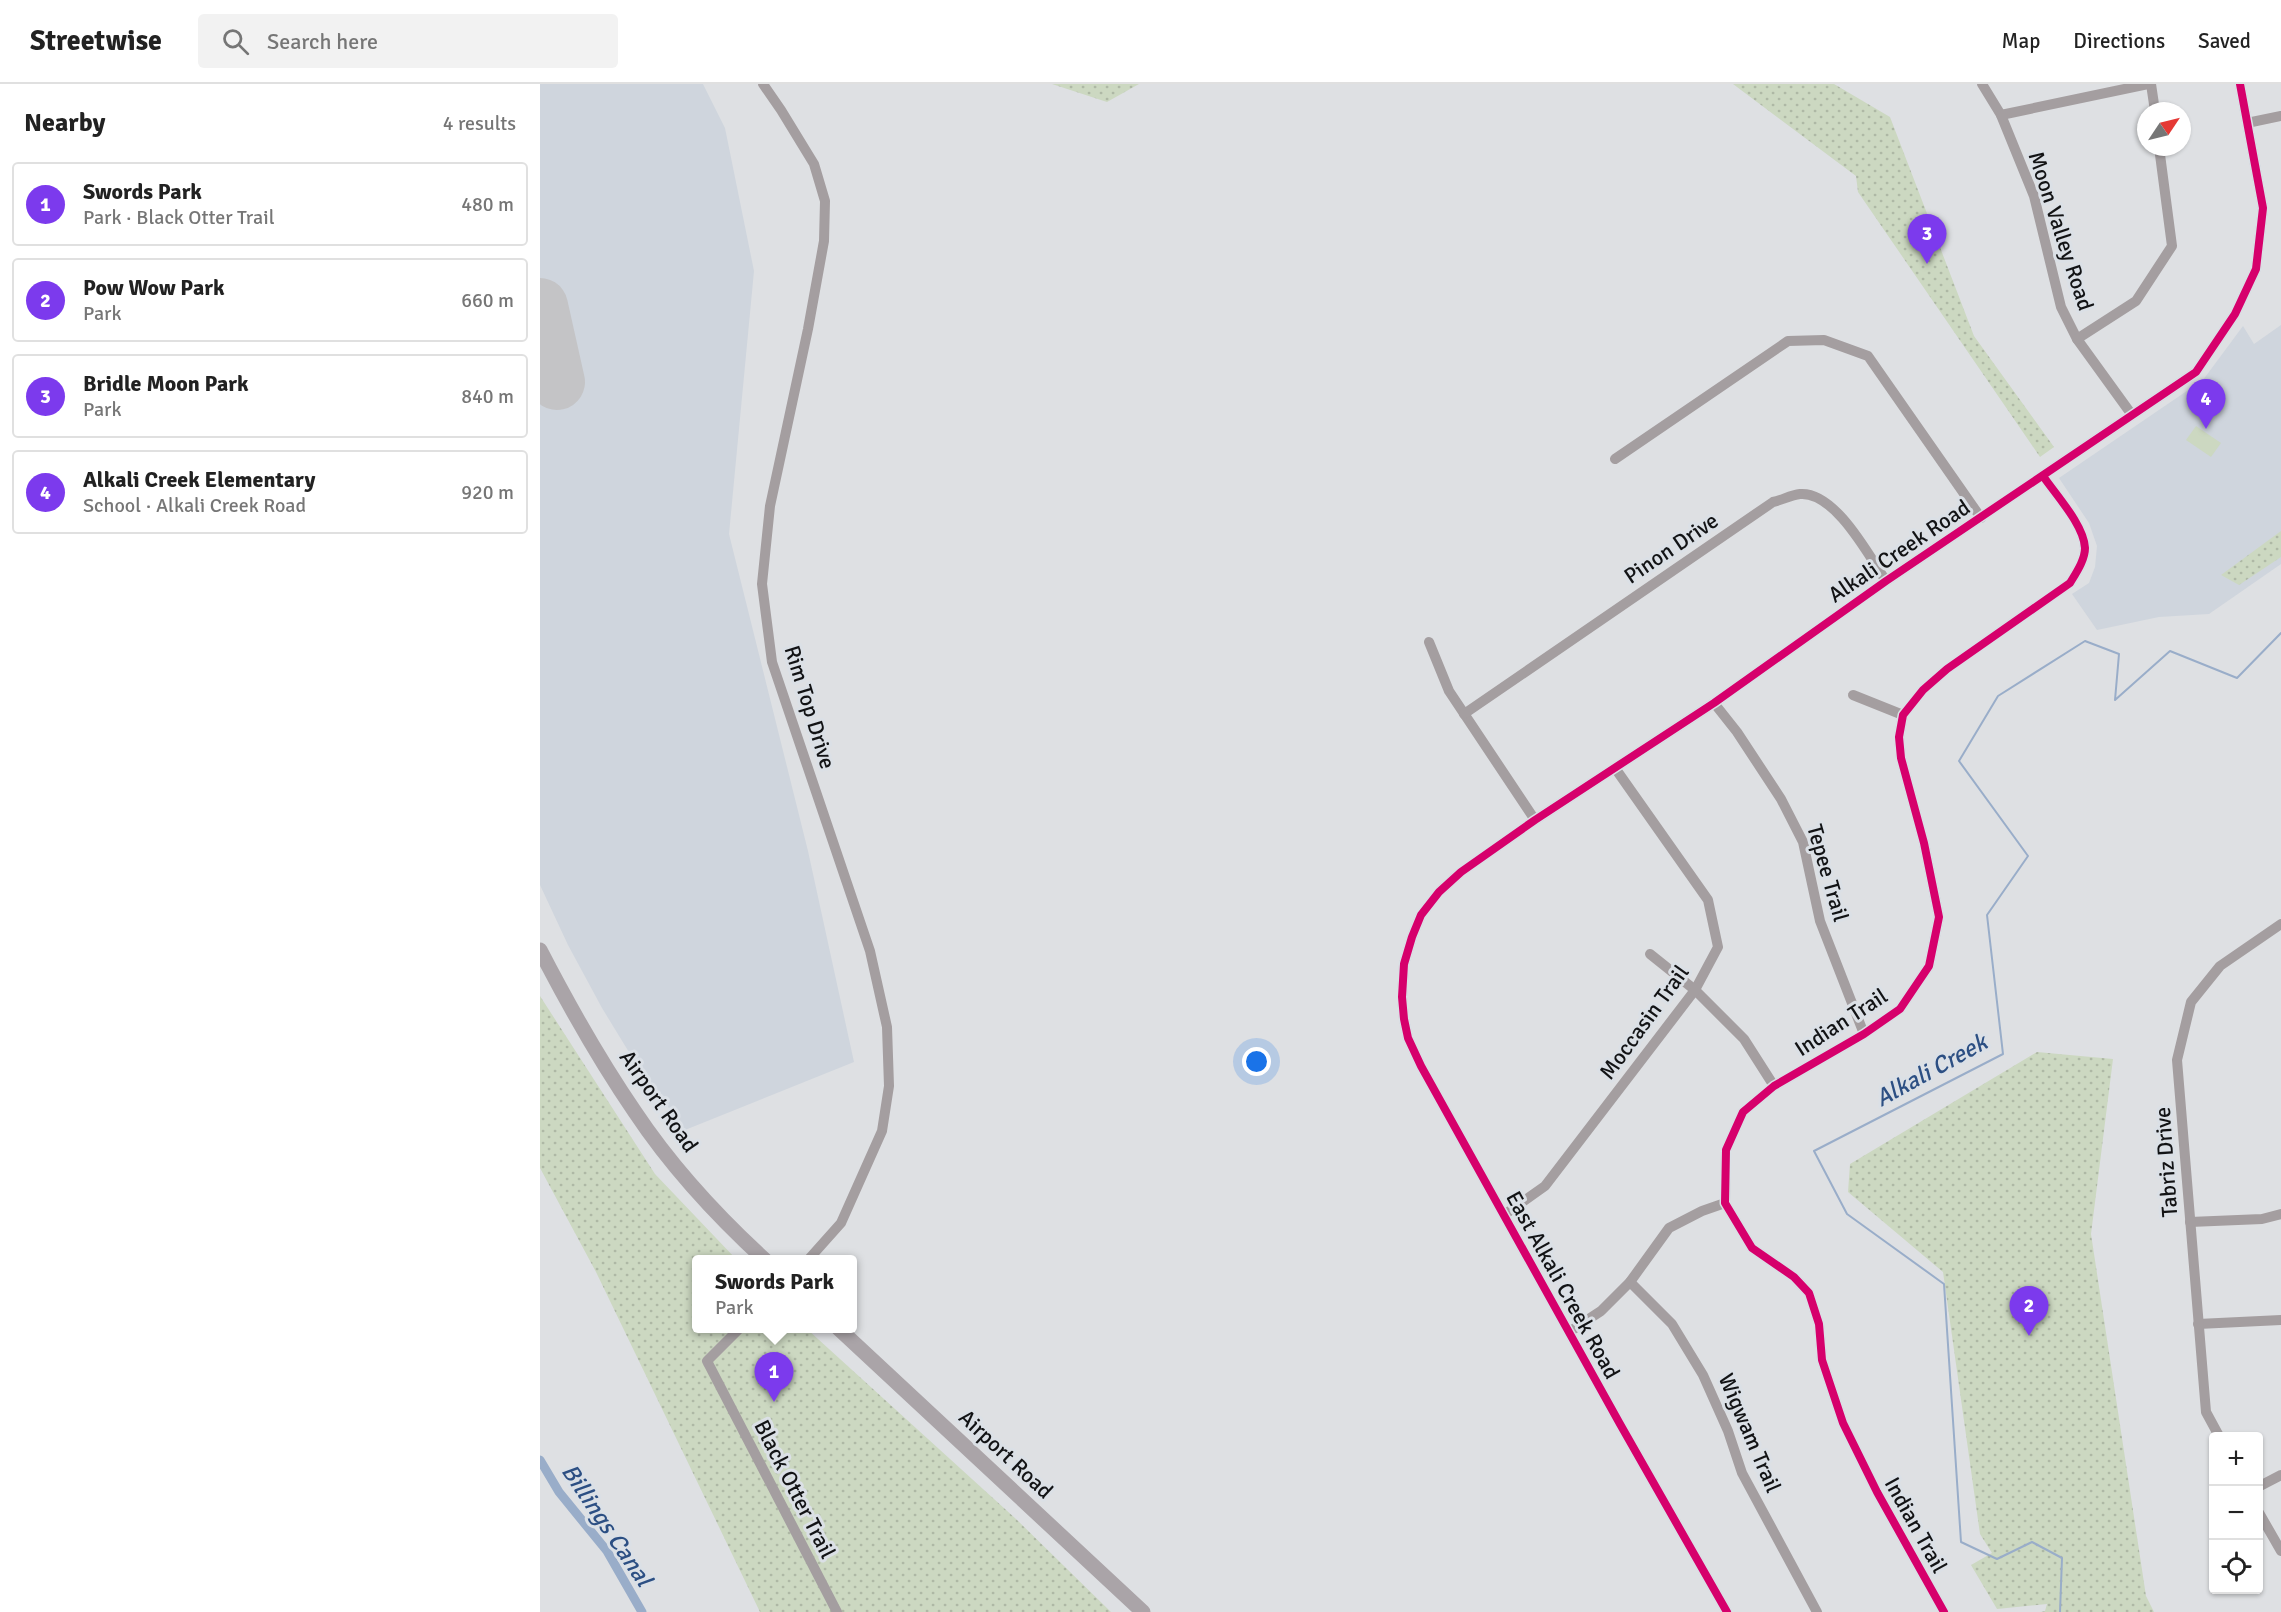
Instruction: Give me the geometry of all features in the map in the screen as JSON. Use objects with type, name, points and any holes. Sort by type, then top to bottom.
[{"type":"highway","name":"Airport Road","points":[[540,950],[567,1002],[635,1113],[674,1164],[759,1255]]},
{"type":"highway","name":"Airport Road","points":[[842,1333],[1143,1612]]},
{"type":"street","name":"Rim Top Drive","points":[[763,84],[814,164],[825,201],[824,241],[808,329],[770,506],[762,584],[772,662],[870,951],[887,1027],[889,1086],[882,1131],[841,1223],[812,1255]]},
{"type":"street","name":"Moon Valley Road","points":[[1982,84],[2001,115],[2034,196],[2061,307],[2077,339],[2132,415]]},
{"type":"street","points":[[2001,115],[2150,84],[2153,102]]},
{"type":"street","name":"Alkali Creek Road","points":[[1404,963],[1421,915],[1438,892],[1461,872],[1535,820],[1714,703],[1886,581],[2196,372],[2235,314],[2256,269],[2263,208],[2240,84]]},
{"type":"street","points":[[2247,123],[2281,116]]},
{"type":"street","points":[[2077,339],[2136,300],[2172,246],[2160,156]]},
{"type":"street","points":[[1615,459],[1788,341],[1824,340],[1868,356],[1980,518]]},
{"type":"street","points":[[1853,695],[1903,715],[1923,690],[1947,669],[2070,583],[2079,568],[2085,549],[2079,527],[2043,476]]},
{"type":"street","name":"Pinon Drive","points":[[1464,714],[1773,502],[1802,494],[1821,500],[1843,517],[1886,581]]},
{"type":"street","points":[[1429,642],[1449,691],[1535,820]]},
{"type":"street","name":"Tepee Trail","points":[[1714,703],[1737,732],[1781,799],[1803,842],[1820,921],[1864,1034]]},
{"type":"street","name":"Indian Trail","points":[[1903,715],[1899,737],[1901,758],[1924,843],[1939,917],[1929,966],[1900,1009],[1864,1034],[1774,1086],[1743,1112],[1726,1150],[1725,1203],[1752,1248],[1794,1277],[1809,1293],[1819,1324],[1822,1360],[1843,1423],[1877,1492],[1944,1612]]},
{"type":"street","name":"Moccasin Trail","points":[[1504,1215],[1545,1186],[1695,990],[1718,947],[1708,900],[1615,768]]},
{"type":"street","name":"Tabriz Drive","points":[[2216,1432],[2206,1412],[2178,1060],[2191,1002],[2220,966],[2281,924]]},
{"type":"street","points":[[1650,954],[1695,990],[1744,1039],[1774,1086]]},
{"type":"street","name":"East Alkali Creek Road","points":[[1404,963],[1402,997],[1408,1038],[1421,1066],[1727,1612]]},
{"type":"street","points":[[1569,1332],[1601,1311],[1630,1282],[1669,1228],[1702,1211],[1725,1203]]},
{"type":"street","points":[[2190,1222],[2262,1219],[2281,1214]]},
{"type":"street","name":"Wigwam Trail","points":[[1630,1282],[1672,1324],[1703,1375],[1728,1431],[1742,1473],[1817,1612]]},
{"type":"street","points":[[2198,1323],[2281,1320]]},
{"type":"street","name":"Black Otter Trail","points":[[736,1333],[707,1361],[837,1612]]},
{"type":"street","points":[[2261,1486],[2281,1475]]},
{"type":"street","points":[[2263,1517],[2281,1551]]},
{"type":"shaded area","points":[[540,84],[703,84],[725,128],[754,271],[729,534],[808,851],[854,1062],[685,1130],[635,1062],[602,1008],[568,945],[540,885]]},
{"type":"shaded area","points":[[2281,325],[2281,564],[2209,614],[2159,617],[2097,630],[2072,594],[2089,583],[2095,567],[2097,546],[2089,523],[2059,478],[2203,380],[2243,326],[2254,344]]},
{"type":"green space","points":[[1052,84],[1139,84],[1107,102]]},
{"type":"green space","points":[[1733,84],[1834,84],[1890,117],[1974,336],[2054,447],[2040,457],[1858,192],[1856,176]]},
{"type":"green space","points":[[2196,426],[2221,443],[2211,457],[2186,440]]},
{"type":"green space","points":[[2281,531],[2281,557],[2239,585],[2221,575]]},
{"type":"green space","points":[[540,996],[655,1174],[732,1255],[692,1255],[692,1333],[811,1333],[1016,1519],[1111,1612],[760,1612],[596,1272],[540,1168]]},
{"type":"green space","points":[[2037,1052],[2113,1059],[2091,1234],[2146,1596],[2154,1612],[2041,1612],[2045,1611],[2047,1604],[1997,1609],[1971,1565],[1992,1553],[1980,1534],[1943,1272],[1848,1192],[1850,1164]]},
{"type":"waterway","name":"Alkali Creek","points":[[2060,1612],[2062,1558],[2032,1542],[1997,1559],[1961,1542],[1944,1284],[1847,1214],[1814,1151],[2003,1054],[1987,915],[2028,856],[1959,761],[1998,696],[2085,641],[2119,654],[2115,700],[2170,651],[2237,678],[2281,633]]},
{"type":"waterway","name":"Billings Canal","points":[[540,1460],[559,1492],[607,1551],[642,1612]]},
{"type":"taxiway","points":[[540,353],[546,334]]},
{"type":"runway","points":[[540,306],[557,382]]},
{"type":"cycle path","points":[[1727,1612],[1421,1066],[1408,1038],[1402,997],[1404,964],[1412,937],[1421,915],[1439,892],[1461,872],[1535,820],[1714,703],[1886,581],[2196,372],[2235,314],[2256,269],[2263,208],[2240,84]]},
{"type":"cycle path","points":[[1944,1612],[1877,1492],[1843,1423],[1822,1360],[1819,1324],[1809,1293],[1794,1277],[1752,1248],[1725,1203],[1726,1150],[1743,1112],[1774,1086],[1864,1034],[1900,1009],[1929,966],[1939,917],[1924,843],[1901,758],[1899,737],[1903,715],[1923,690],[1947,669],[2070,583],[2075,575],[2085,553],[2083,539],[2075,520],[2043,476]]},
{"type":"place","name":"Bridle Moon Park","points":[[1927,264]]},
{"type":"place","name":"Alkali Creek Elementary","points":[[2206,429]]},
{"type":"place","name":"Pow Wow Park","points":[[2029,1336]]},
{"type":"place","name":"Swords Park","points":[[774,1402]]}]
